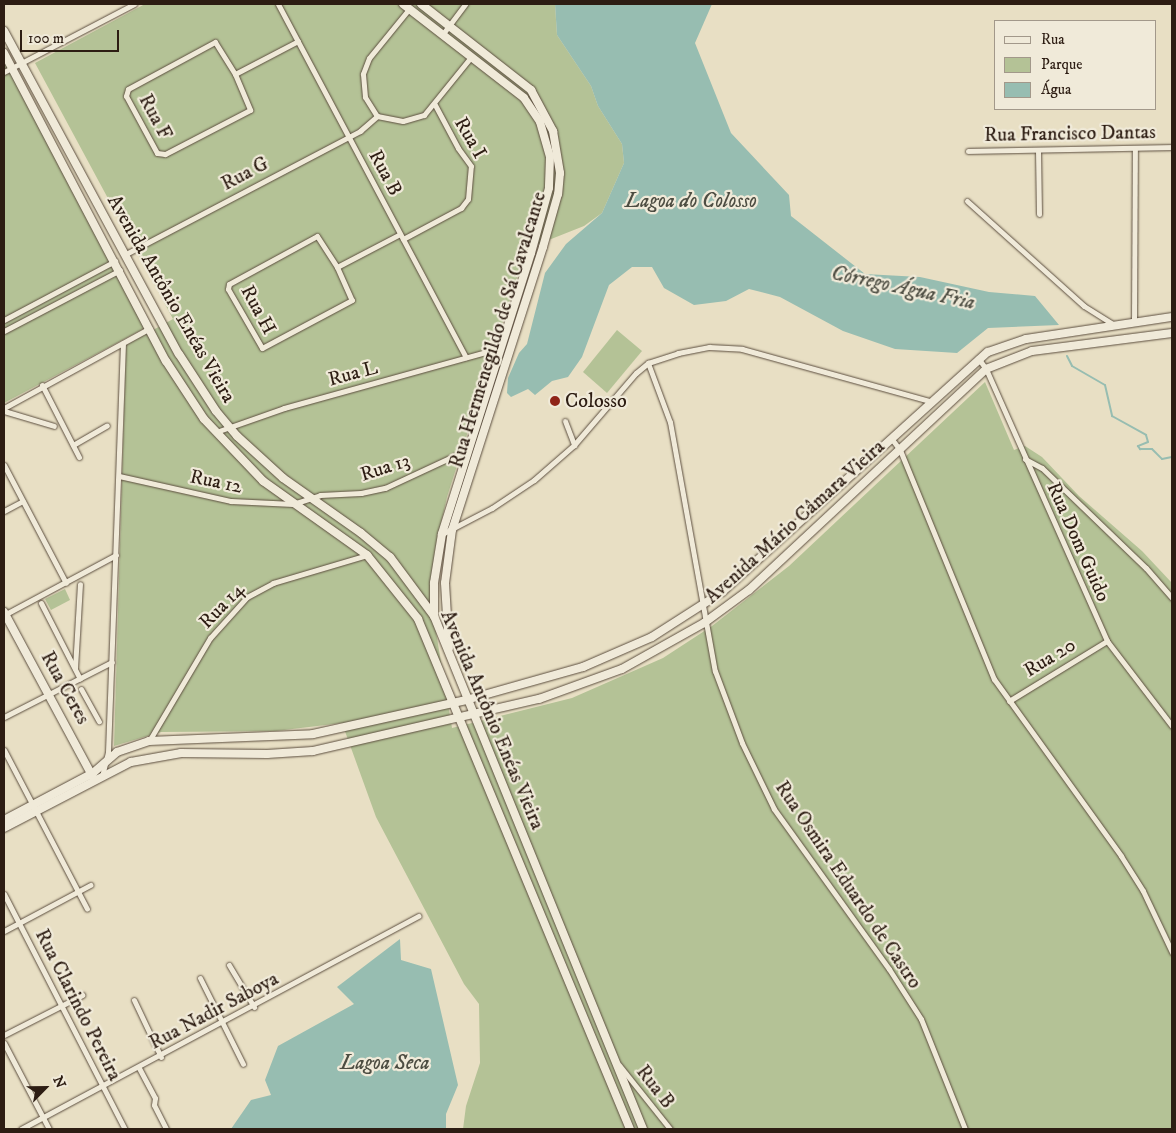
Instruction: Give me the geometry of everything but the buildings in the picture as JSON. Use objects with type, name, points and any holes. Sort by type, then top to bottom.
[{"type":"street","points":[[4,72],[134,4]]},
{"type":"street","name":"Rua B","points":[[278,4],[466,357]]},
{"type":"street","name":"Rua Hermenegildo de Sá Cavalcante","points":[[422,4],[531,90],[553,130],[560,173],[558,194],[543,248],[452,530],[445,583],[451,663]]},
{"type":"street","points":[[442,35],[465,4]]},
{"type":"street","points":[[406,6],[369,58],[363,74],[365,97],[377,116],[395,121],[413,120],[435,105],[471,57]]},
{"type":"street","name":"Rua Hermenegildo de Sá Cavalcante","points":[[406,6],[524,98],[540,122],[550,157],[549,188],[442,534],[434,583],[434,616]]},
{"type":"street","name":"Avenida Antônio Enéas Vieira","points":[[4,31],[179,354],[228,427],[308,498],[381,549],[401,570],[434,616],[466,700],[644,1129]]},
{"type":"street","points":[[235,74],[298,41]]},
{"type":"street","name":"Rua F","points":[[213,42],[218,45],[235,74],[250,110],[165,154],[157,153],[126,96],[129,88],[213,42]]},
{"type":"street","name":"Avenida Antônio Enéas Vieira","points":[[4,54],[176,377],[216,432],[263,481],[367,555],[418,619],[451,703],[630,1129]]},
{"type":"street","name":"Rua I","points":[[402,236],[463,206],[472,180],[472,166],[458,148],[435,105]]},
{"type":"street","name":"Rua G","points":[[124,255],[364,129],[377,116]]},
{"type":"street","name":"Rua Francisco Dantas","points":[[968,151],[1172,147]]},
{"type":"street","points":[[1134,148],[1134,322]]},
{"type":"street","points":[[1038,150],[1039,214]]},
{"type":"street","points":[[967,201],[1084,306],[1114,326]]},
{"type":"street","name":"Rua H","points":[[316,236],[337,267],[352,298],[351,303],[265,348],[260,347],[228,288],[230,282],[316,236]]},
{"type":"street","points":[[337,267],[402,236]]},
{"type":"street","points":[[4,320],[115,261]]},
{"type":"street","points":[[4,331],[120,270]]},
{"type":"street","name":"Avenida Mário Câmara Vieira","points":[[93,777],[103,763],[117,752],[149,741],[313,734],[466,700],[583,667],[652,637],[702,606],[789,533],[978,358],[1006,344],[1026,338],[1172,317]]},
{"type":"street","points":[[4,410],[42,385],[150,328]]},
{"type":"street","name":"Avenida Mário Câmara Vieira","points":[[35,808],[93,777],[102,776],[125,764],[181,753],[267,754],[314,750],[472,714],[589,683],[658,652],[704,623],[749,590],[986,369],[1032,351],[1172,333]]},
{"type":"street","points":[[102,776],[103,763],[108,752],[123,343]]},
{"type":"street","points":[[442,534],[452,530],[534,480],[574,445],[614,396],[648,364],[709,347],[742,349],[930,401]]},
{"type":"street","name":"Rua L","points":[[216,432],[500,348]]},
{"type":"street","name":"Rua Dom Guido","points":[[978,358],[986,369],[1107,641],[1172,726]]},
{"type":"street","name":"Rua Osmira Eduardo de Castro","points":[[648,364],[670,422],[704,623],[723,695],[762,789],[784,825],[889,969],[921,1019],[965,1129]]},
{"type":"street","points":[[42,385],[79,458]]},
{"type":"street","points":[[4,410],[54,426]]},
{"type":"street","points":[[566,421],[574,445]]},
{"type":"street","points":[[73,445],[107,425]]},
{"type":"street","points":[[891,437],[900,450],[978,646],[1009,701],[1121,856],[1143,891],[1172,952]]},
{"type":"street","name":"Rua 13","points":[[308,498],[385,488],[467,450]]},
{"type":"street","points":[[1025,459],[1042,468],[1146,568],[1172,598]]},
{"type":"street","points":[[4,464],[66,583]]},
{"type":"street","name":"Rua 12","points":[[119,476],[240,502],[293,504],[308,498]]},
{"type":"street","points":[[4,511],[23,501]]},
{"type":"street","points":[[4,614],[116,555]]},
{"type":"street","name":"Rua 14","points":[[149,741],[210,638],[247,597],[273,583],[367,555]]},
{"type":"street","points":[[75,668],[80,584]]},
{"type":"street","points":[[41,604],[75,668],[79,683],[99,721]]},
{"type":"street","name":"Rua Ceres","points":[[4,614],[50,693],[93,777]]},
{"type":"street","name":"Rua 20","points":[[1009,701],[1107,641]]},
{"type":"street","points":[[4,717],[50,693],[79,683],[112,662]]},
{"type":"street","points":[[4,750],[86,909]]},
{"type":"street","points":[[4,820],[35,808]]},
{"type":"street","points":[[4,828],[35,808]]},
{"type":"street","points":[[4,930],[90,885]]},
{"type":"street","name":"Rua Clarindo Pereira","points":[[4,894],[125,1129]]},
{"type":"street","name":"Rua Nadir Saboya","points":[[21,1129],[221,1025],[419,916]]},
{"type":"street","points":[[229,965],[254,1007]]},
{"type":"street","points":[[200,978],[221,1025],[243,1064]]},
{"type":"street","points":[[4,1035],[82,995]]},
{"type":"street","points":[[134,1000],[161,1057]]},
{"type":"street","points":[[4,1043],[49,1129]]},
{"type":"street","name":"Rua B","points":[[617,1063],[670,1129]]},
{"type":"street","points":[[139,1068],[156,1098],[154,1105],[166,1129]]},
{"type":"green space","points":[[145,4],[555,4],[557,35],[591,86],[598,106],[622,144],[624,163],[602,213],[584,226],[526,249],[447,497],[435,550],[431,602],[452,728],[572,698],[663,658],[712,626],[789,566],[985,382],[1014,450],[1025,446],[1042,457],[1079,496],[1142,551],[1172,583],[1172,1129],[463,1129],[466,1106],[480,1063],[479,1004],[464,984],[376,817],[342,723],[276,731],[161,732],[114,746],[126,345],[173,319],[35,63]]},
{"type":"green space","points":[[4,58],[147,327],[4,403]]},
{"type":"green space","points":[[617,330],[642,351],[607,393],[583,372]]},
{"type":"green space","points":[[65,589],[70,600],[51,610],[45,599]]},
{"type":"water","name":"Lagoa do Colosso","points":[[555,4],[712,4],[695,43],[731,133],[789,195],[791,216],[865,274],[920,277],[989,292],[1035,296],[1059,325],[988,328],[957,353],[895,349],[843,331],[780,297],[749,289],[726,301],[694,305],[664,288],[652,267],[632,267],[609,285],[582,357],[568,377],[552,381],[535,395],[528,389],[511,397],[507,393],[508,378],[519,353],[527,344],[545,273],[566,244],[602,213],[624,163],[622,144],[598,106],[591,86],[557,35]]},
{"type":"water","name":"Lagoa Seca","points":[[400,939],[401,960],[431,969],[458,1085],[446,1114],[446,1129],[231,1129],[251,1100],[271,1095],[265,1080],[278,1046],[354,1004],[337,987]]},
{"type":"waterway","name":"Córrego Água Fria","points":[[1067,356],[1072,366],[1105,385],[1112,416],[1146,435],[1148,442],[1138,446],[1140,449],[1152,449],[1162,459],[1172,457]]},
{"type":"place","name":"Colosso","points":[[555,401]]}]
